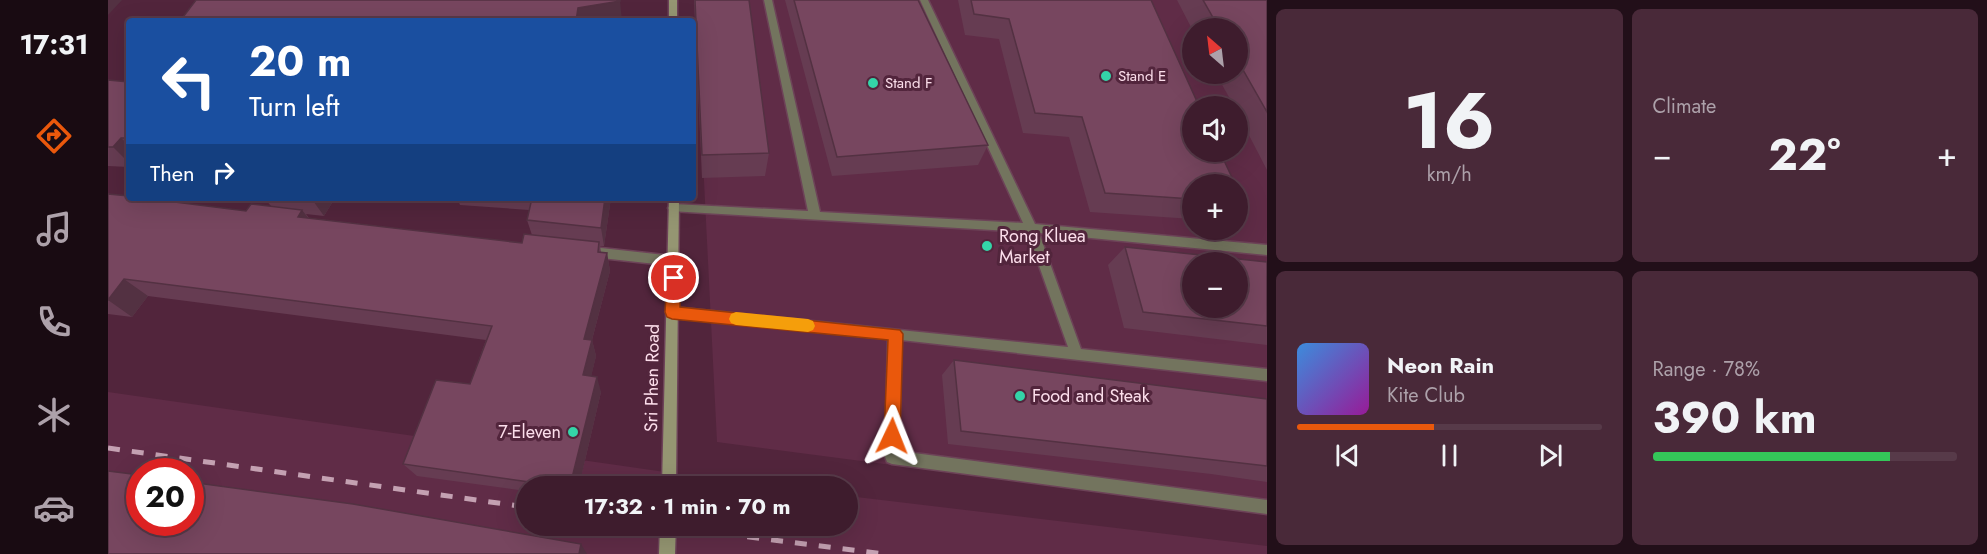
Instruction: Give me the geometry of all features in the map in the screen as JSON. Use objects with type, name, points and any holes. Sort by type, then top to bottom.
[{"type":"main road","points":[[673,0],[673,18]]},
{"type":"main road","name":"Sri Phen Road","points":[[669,476],[674,203]]},
{"type":"main road","points":[[667,554],[668,536]]},
{"type":"street","points":[[768,0],[815,216]]},
{"type":"street","points":[[924,0],[1031,228],[1077,355]]},
{"type":"street","points":[[674,203],[815,216],[1031,228],[1267,250]]},
{"type":"street","points":[[580,250],[674,261]]},
{"type":"street","points":[[672,312],[1267,375]]},
{"type":"street","points":[[895,334],[892,457],[1267,507]]},
{"type":"shaded area","name":"Rong Kluea Market","points":[[695,0],[1267,0],[1267,514],[717,442]]},
{"type":"shaded area","points":[[108,392],[693,476],[516,476],[516,536],[858,536],[858,497],[1267,546],[1267,554],[587,554],[204,495],[204,458],[126,458],[126,483],[108,480]]},
{"type":"building","points":[[196,0],[620,0],[578,8],[576,18],[182,18]]},
{"type":"building","points":[[695,0],[749,0],[769,153],[702,155]]},
{"type":"building","name":"Stand F","points":[[794,0],[918,0],[988,145],[837,157]]},
{"type":"building","name":"Stand E","points":[[971,0],[1151,0],[1182,68],[1182,84],[1189,84],[1194,96],[1182,96],[1182,162],[1225,162],[1230,174],[1182,174],[1182,198],[1105,193],[1082,117],[1035,113],[1009,19],[974,14]]},
{"type":"building","points":[[1203,0],[1267,0],[1267,112],[1248,79],[1248,18],[1213,18]]},
{"type":"building","points":[[108,80],[126,82],[126,138],[121,138],[113,147],[108,147]]},
{"type":"building","points":[[108,194],[126,196],[126,201],[167,201],[246,211],[251,204],[302,210],[298,217],[522,243],[524,234],[599,242],[598,252],[607,253],[584,339],[592,340],[583,375],[597,377],[572,476],[516,476],[516,480],[403,464],[436,380],[470,384],[492,326],[124,279],[108,300]]},
{"type":"building","points":[[531,201],[605,201],[601,228],[527,220]]},
{"type":"building","points":[[1125,247],[1182,253],[1182,316],[1143,312]]},
{"type":"building","points":[[1248,260],[1267,262],[1267,326],[1196,318],[1248,318]]},
{"type":"building","points":[[954,360],[1267,399],[1267,466],[961,431]]},
{"type":"building","points":[[108,471],[126,473],[126,536],[204,536],[204,484],[353,504],[516,533],[516,536],[535,536],[581,544],[579,554],[108,554]]},
{"type":"railway","points":[[108,448],[516,506]]},
{"type":"railway","points":[[740,536],[885,554]]},
{"type":"slow traffic","points":[[736,319],[808,326]]},
{"type":"place","name":"Stand E","points":[[1106,76]]},
{"type":"place","name":"Stand F","points":[[873,83]]},
{"type":"place","name":"Rong Kluea Market","points":[[987,246]]},
{"type":"place","name":"Food and Steak","points":[[1020,396]]},
{"type":"place","name":"7-Eleven","points":[[573,432]]},
{"type":"route","points":[[674,278],[672,312],[895,334],[892,436]]}]
